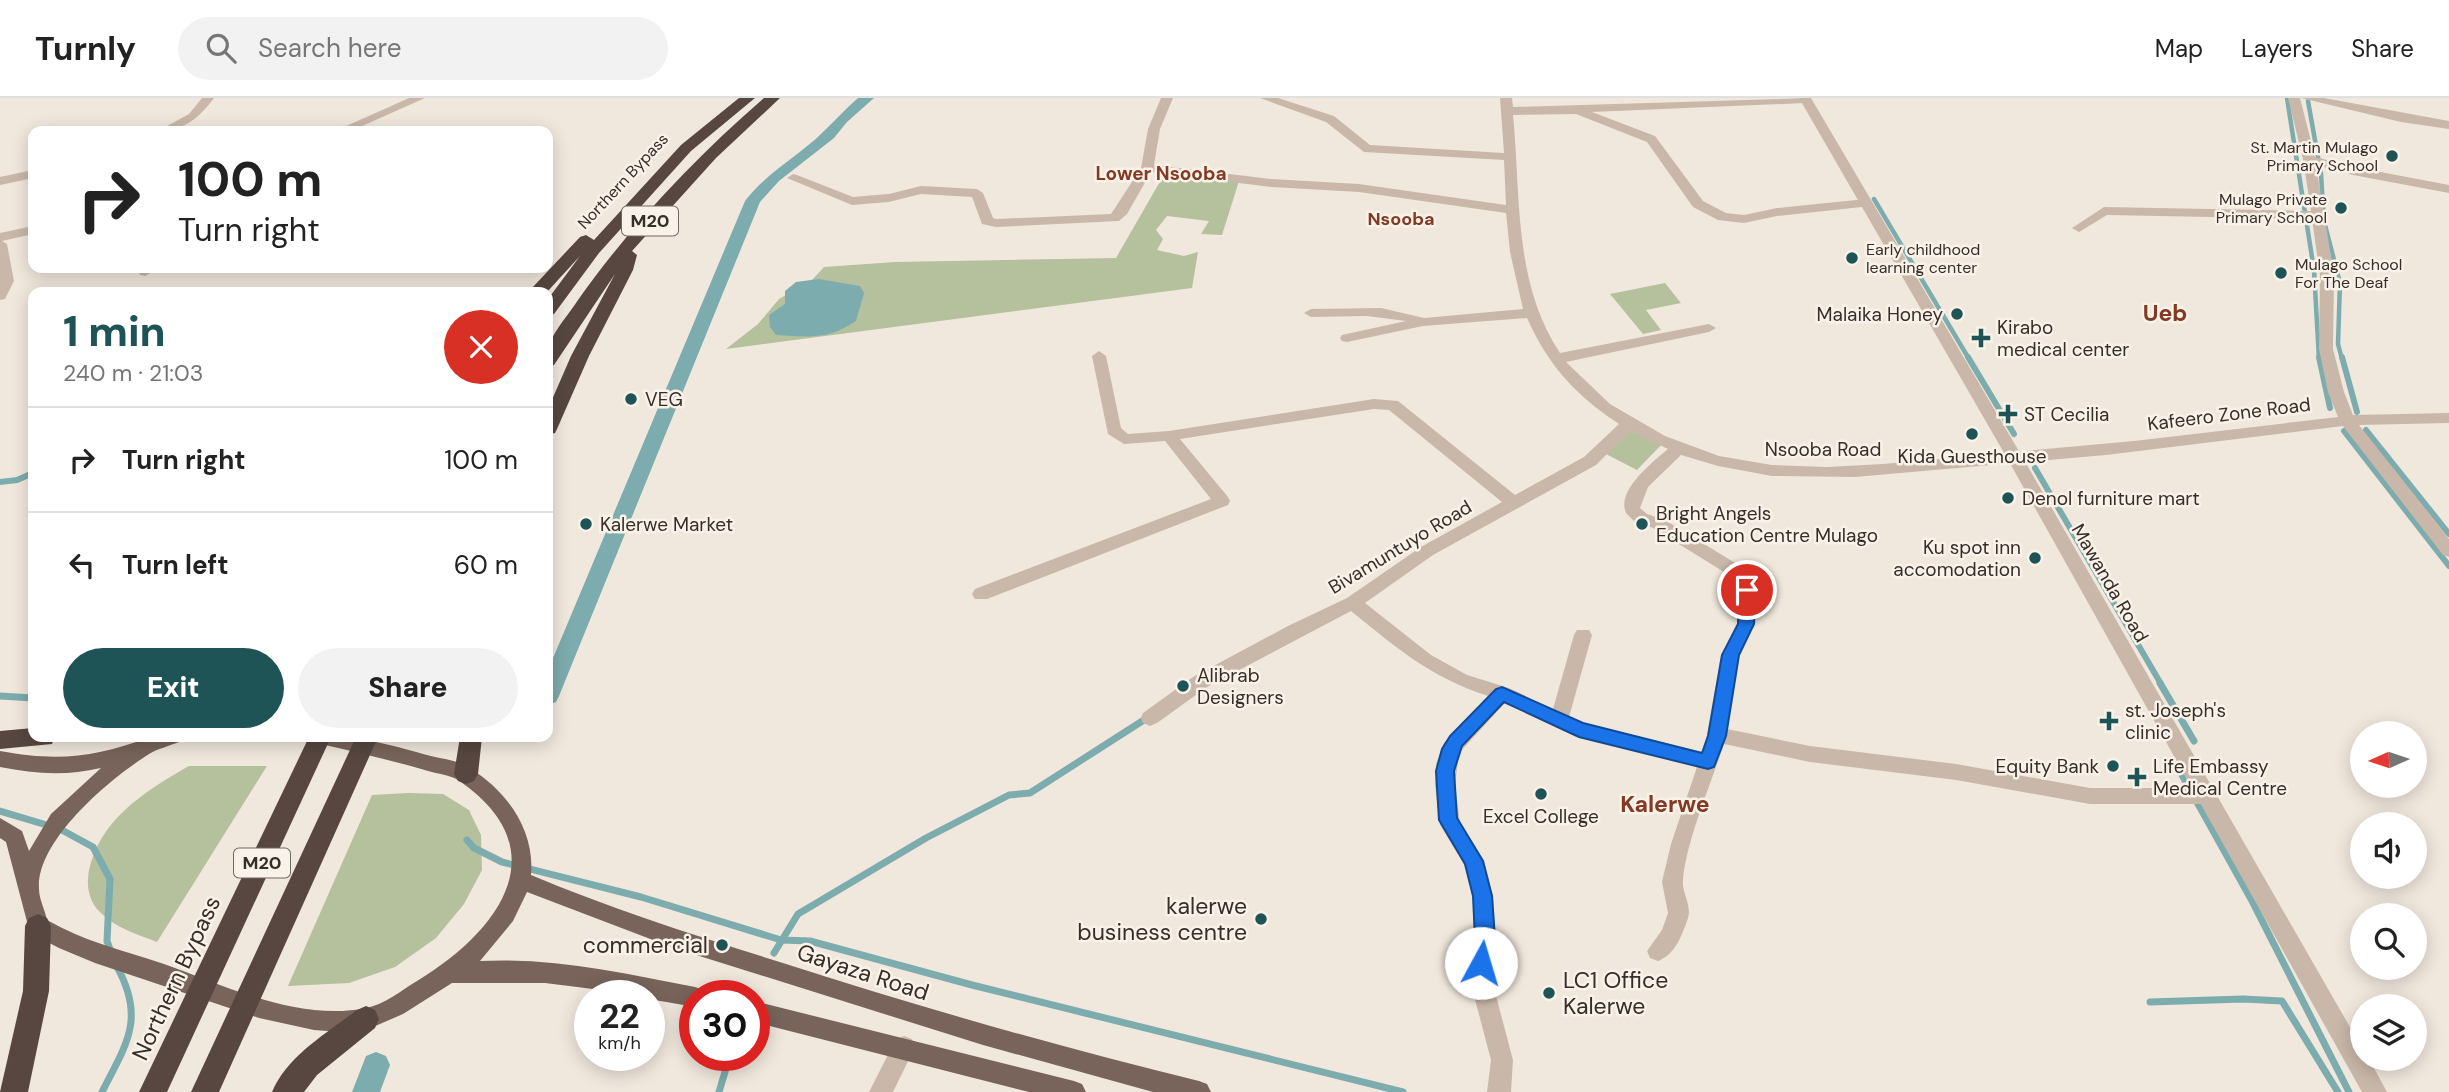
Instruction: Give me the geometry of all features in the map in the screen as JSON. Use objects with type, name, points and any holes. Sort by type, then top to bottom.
[{"type":"highway","name":"Northern Bypass","points":[[553,303],[593,250],[686,148],[748,98]]},
{"type":"highway","name":"M20","points":[[553,353],[598,285],[632,242],[708,159],[773,98]]},
{"type":"highway","points":[[543,287],[635,190],[686,148]]},
{"type":"highway","points":[[553,418],[580,356],[625,270],[632,242]]},
{"type":"highway","points":[[0,740],[28,738]]},
{"type":"highway","name":"Northern Bypass","points":[[153,1092],[319,742]]},
{"type":"highway","name":"M20","points":[[205,1092],[365,742]]},
{"type":"highway","points":[[466,774],[470,742]]},
{"type":"highway","points":[[15,1092],[36,991],[38,926]]},
{"type":"highway","points":[[285,1092],[307,1066],[366,1019]]},
{"type":"main road","points":[[0,759],[38,766],[87,763],[159,742]]},
{"type":"main road","points":[[8,832],[28,887],[38,926],[90,953],[156,972],[260,1009],[318,1020],[366,1019],[453,973],[497,928],[513,898],[519,879],[522,850],[510,818],[466,774],[341,742]]},
{"type":"main road","points":[[28,887],[40,849],[69,808],[100,778],[143,748]]},
{"type":"main road","name":"Gayaza Road","points":[[519,879],[564,900],[623,921],[930,1021],[1199,1092]]},
{"type":"main road","points":[[453,973],[479,970],[540,971],[679,994]]},
{"type":"main road","points":[[770,1015],[1074,1092]]},
{"type":"street","points":[[174,126],[193,117],[208,98]]},
{"type":"street","points":[[353,126],[419,98]]},
{"type":"street","points":[[793,178],[852,201],[889,198],[930,190],[977,193],[987,221],[996,223],[1114,218],[1126,205],[1147,168],[1154,129],[1167,98]]},
{"type":"street","points":[[1266,98],[1330,119],[1368,149],[1510,157]]},
{"type":"street","points":[[2294,98],[2309,159],[2327,275],[2329,366],[2347,421],[2449,551]]},
{"type":"street","points":[[2306,98],[2373,113],[2449,125]]},
{"type":"street","points":[[1507,104],[1578,110],[1805,99]]},
{"type":"street","name":"Mawanda Road","points":[[1805,99],[2015,458],[2375,1092]]},
{"type":"street","name":"Nsooba Road","points":[[1507,104],[1518,269],[1532,313],[1555,359],[1599,404],[1629,423],[1679,447],[1746,467],[1792,472],[2015,458]]},
{"type":"street","points":[[1578,110],[1651,139],[1698,204],[1723,217],[1744,219],[1777,212],[1866,203]]},
{"type":"street","points":[[2309,159],[2353,171],[2449,189]]},
{"type":"street","points":[[1147,168],[1271,183],[1407,193],[1514,210]]},
{"type":"street","points":[[0,181],[28,175]]},
{"type":"street","points":[[2080,228],[2104,211],[2318,215]]},
{"type":"street","points":[[0,237],[28,231]]},
{"type":"street","points":[[0,244],[7,281],[0,296]]},
{"type":"street","points":[[1311,313],[1384,310],[1405,314],[1423,322]]},
{"type":"street","points":[[1348,338],[1423,322],[1532,313]]},
{"type":"street","points":[[1555,359],[1709,328]]},
{"type":"street","points":[[1099,356],[1109,411],[1117,434],[1130,440],[1374,404],[1393,405],[1515,503]]},
{"type":"street","name":"Kafeero Zone Road","points":[[2015,458],[2347,421],[2449,418]]},
{"type":"street","name":"Bivamuntuyo Road","points":[[1150,718],[1200,682],[1293,631],[1353,603],[1427,551],[1590,461],[1629,423]]},
{"type":"street","points":[[981,594],[1222,500],[1169,436]]},
{"type":"street","points":[[1658,951],[1671,936],[1679,913],[1672,882],[1717,736],[1730,655],[1746,624],[1747,590],[1739,573],[1659,524],[1641,518],[1632,509],[1637,493],[1652,473],[1679,447]]},
{"type":"street","points":[[1353,603],[1442,671],[1461,680],[1502,693],[1579,730],[1708,762]]},
{"type":"street","points":[[1559,720],[1583,635]]},
{"type":"street","points":[[1499,1092],[1502,1060],[1479,973],[1485,939],[1483,896],[1474,861],[1450,825],[1445,771],[1451,749],[1502,693]]},
{"type":"street","points":[[1717,736],[1797,752],[1956,772],[2090,796],[2207,796]]},
{"type":"street","points":[[881,1092],[904,1047]]},
{"type":"green space","points":[[1174,174],[1239,181],[1222,235],[1201,234],[1209,221],[1167,216],[1156,230],[1163,239],[1157,250],[1184,256],[1198,252],[1192,288],[726,349],[758,324],[779,299],[813,279],[824,267],[895,262],[1116,258],[1158,185],[1164,178]]},
{"type":"green space","points":[[1665,283],[1681,303],[1646,310],[1661,330],[1643,334],[1610,294]]},
{"type":"green space","points":[[1628,430],[1662,444],[1637,470],[1604,453]]},
{"type":"green space","points":[[189,766],[267,766],[157,942],[106,918],[92,901],[88,878],[93,858],[111,825],[140,798]]},
{"type":"green space","points":[[443,794],[469,810],[481,835],[482,870],[464,904],[436,938],[395,967],[349,983],[288,986],[372,795]]},
{"type":"water","points":[[819,279],[860,286],[864,293],[856,321],[827,334],[776,335],[770,327],[769,315],[785,304],[785,291],[796,282]]},
{"type":"waterway","points":[[553,684],[753,201],[774,178],[829,135],[842,119],[867,98]]},
{"type":"waterway","points":[[2287,98],[2314,270],[2319,359]]},
{"type":"waterway","points":[[2308,101],[2321,174],[2324,221],[2340,283],[2338,344],[2342,359]]},
{"type":"waterway","points":[[1874,199],[1969,359]]},
{"type":"waterway","points":[[1968,357],[2014,434]]},
{"type":"waterway","points":[[2319,357],[2330,408]]},
{"type":"waterway","points":[[2342,357],[2357,412]]},
{"type":"waterway","points":[[2366,430],[2449,534]]},
{"type":"waterway","points":[[2344,431],[2449,566]]},
{"type":"waterway","points":[[2035,468],[2161,684]]},
{"type":"waterway","points":[[0,482],[28,475]]},
{"type":"waterway","points":[[2160,683],[2194,741]]},
{"type":"waterway","points":[[0,696],[28,698]]},
{"type":"waterway","points":[[782,940],[798,914],[926,838],[1009,795],[1030,793],[1147,718]]},
{"type":"waterway","points":[[2177,766],[2251,899],[2349,1092]]},
{"type":"waterway","points":[[0,811],[60,829],[93,847],[110,879],[107,941],[111,952]]},
{"type":"waterway","points":[[467,840],[474,848],[502,862],[641,897],[782,940]]},
{"type":"waterway","points":[[774,953],[782,940]]},
{"type":"waterway","points":[[782,940],[810,941],[972,985],[1403,1092]]},
{"type":"waterway","points":[[102,1092],[130,1030],[130,1000],[116,965]]},
{"type":"waterway","points":[[2150,1002],[2243,999],[2282,1001],[2338,1092]]},
{"type":"waterway","points":[[366,1092],[376,1065]]},
{"type":"waterway","points":[[719,1092],[725,1071]]},
{"type":"place","name":"St. Martin Mulago Primary School","points":[[2392,156]]},
{"type":"place","name":"Mulago Private Primary School","points":[[2341,208]]},
{"type":"place","name":"Early childhood learning center","points":[[1852,258]]},
{"type":"place","name":"Mulago School For The Deaf","points":[[2281,273]]},
{"type":"place","name":"Malaika Honey","points":[[1957,314]]},
{"type":"place","name":"Kirabo medical center","points":[[1981,338]]},
{"type":"place","name":"VEG","points":[[631,399]]},
{"type":"place","name":"ST Cecilia","points":[[2008,414]]},
{"type":"place","name":"Kida Guesthouse","points":[[1972,434]]},
{"type":"place","name":"Denol furniture mart","points":[[2008,498]]},
{"type":"place","name":"Kalerwe Market","points":[[586,524]]},
{"type":"place","name":"Bright Angels Education Centre Mulago","points":[[1642,524]]},
{"type":"place","name":"Ku spot inn accomodation","points":[[2035,558]]},
{"type":"place","name":"Alibrab Designers","points":[[1183,686]]},
{"type":"place","name":"st. Joseph's clinic","points":[[2109,721]]},
{"type":"place","name":"Equity Bank","points":[[2113,766]]},
{"type":"place","name":"Life Embassy Medical Centre","points":[[2137,777]]},
{"type":"place","name":"Excel College","points":[[1541,794]]},
{"type":"place","name":"kalerwe business centre","points":[[1261,919]]},
{"type":"place","name":"commercial","points":[[722,945]]},
{"type":"place","name":"LC1 Office Kalerwe","points":[[1549,993]]},
{"type":"district","name":"Lower Nsooba","points":[[1161,173]]},
{"type":"district","name":"Nsooba","points":[[1401,219]]},
{"type":"district","name":"Ueb","points":[[2165,313]]},
{"type":"district","name":"Kalerwe","points":[[1665,804]]},
{"type":"route","points":[[1481,963],[1485,939],[1483,896],[1474,861],[1448,820],[1445,771],[1456,741],[1502,693],[1579,730],[1708,762],[1717,736],[1730,655],[1746,624],[1747,590]]}]
